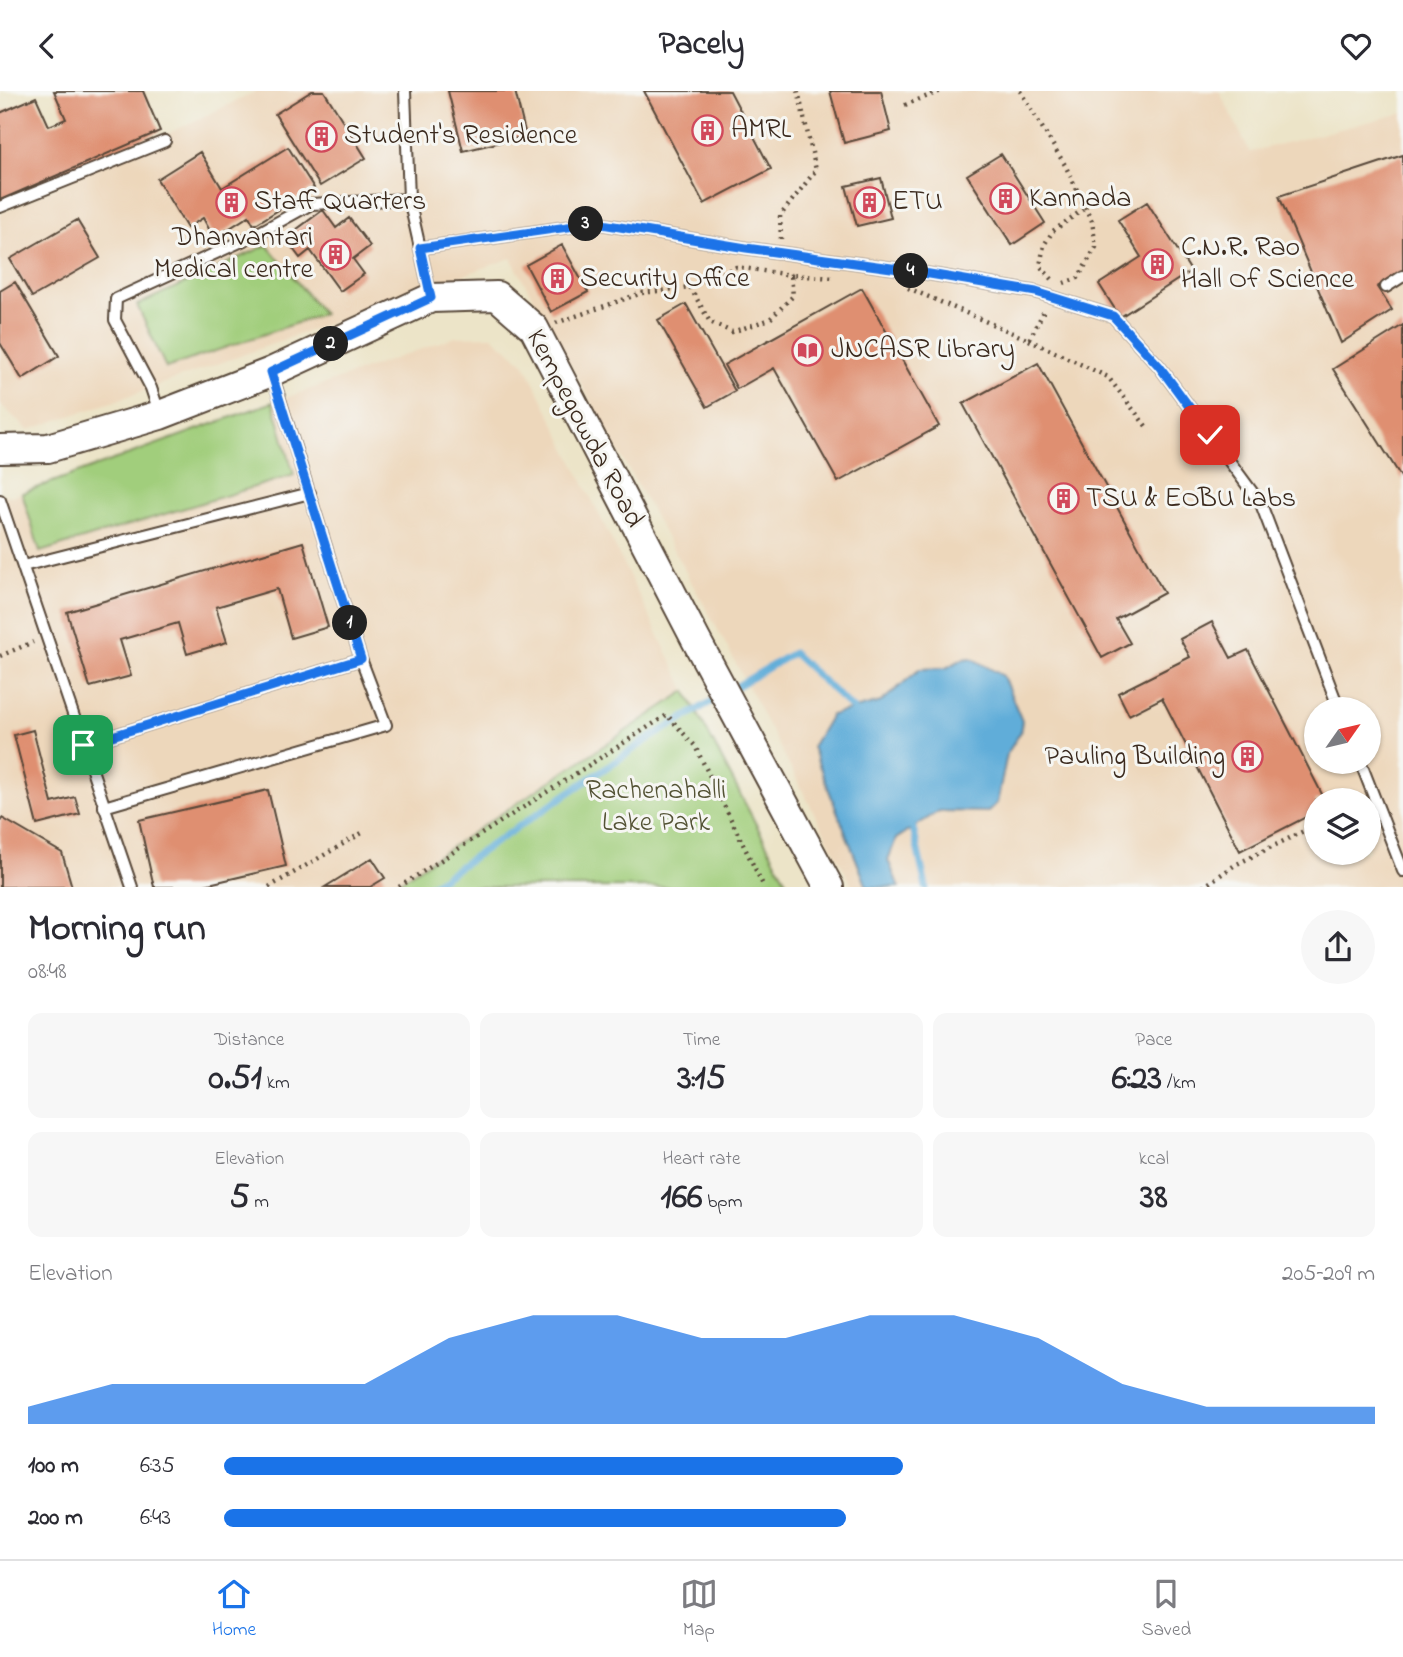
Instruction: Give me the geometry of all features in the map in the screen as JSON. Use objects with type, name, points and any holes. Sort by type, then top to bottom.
[{"type":"street","name":"Kempegowda Road","points":[[6,443],[48,448],[160,415],[271,372],[431,298],[497,296],[534,328],[829,887]]},
{"type":"lane","points":[[405,91],[409,199],[431,298]]},
{"type":"lane","points":[[0,207],[165,141]]},
{"type":"lane","points":[[160,415],[151,388],[115,320],[116,299],[253,236],[311,204],[409,199]]},
{"type":"lane","points":[[420,248],[596,223],[1036,292],[1113,316],[1159,366],[1261,504],[1334,697]]},
{"type":"lane","points":[[1386,287],[1403,276]]},
{"type":"lane","points":[[104,807],[386,725],[361,659],[271,372]]},
{"type":"lane","points":[[23,566],[310,493]]},
{"type":"lane","points":[[0,500],[132,887]]},
{"type":"lane","points":[[83,745],[361,659]]},
{"type":"lane","points":[[1365,774],[1403,871]]},
{"type":"path","points":[[690,287],[736,267],[791,275],[781,253],[780,216],[816,170],[798,91]]},
{"type":"path","points":[[905,105],[941,91]]},
{"type":"path","points":[[1057,285],[1040,266],[1044,245],[1053,231],[1085,208]]},
{"type":"path","points":[[1029,340],[1108,377],[1146,426]]},
{"type":"path","points":[[0,656],[47,637]]},
{"type":"path","points":[[399,887],[667,715],[695,746],[764,887]]},
{"type":"path","points":[[1203,887],[1235,865],[1304,831]]},
{"type":"path","points":[[270,887],[362,834]]},
{"type":"shaded area","points":[[257,91],[1219,91],[1250,152],[1403,113],[1403,887],[853,887],[723,639],[511,258],[28,430],[0,404],[0,214]]},
{"type":"shaded area","points":[[492,336],[525,364],[686,691],[391,887],[0,887],[0,495],[22,493],[455,337]]},
{"type":"green space","points":[[267,245],[323,314],[166,368],[137,305]]},
{"type":"green space","points":[[273,402],[294,475],[40,552],[22,493]]},
{"type":"green space","name":"Rachenahalli Lake Park","points":[[686,691],[789,887],[391,887]]},
{"type":"water","points":[[971,658],[1003,676],[1022,721],[1020,733],[1007,754],[997,803],[988,812],[939,811],[896,839],[888,860],[899,887],[867,887],[812,747],[831,715],[881,702],[920,669],[946,668]]},
{"type":"building","points":[[54,91],[143,91],[160,131],[0,200],[0,113],[36,97],[49,126],[66,119]]},
{"type":"building","name":"Student's Residence","points":[[312,91],[324,91],[366,158],[320,186],[275,114]]},
{"type":"building","points":[[448,91],[515,91],[526,136],[463,151]]},
{"type":"building","name":"AMRL","points":[[644,91],[730,91],[771,169],[704,204]]},
{"type":"building","points":[[830,91],[881,91],[891,131],[844,143]]},
{"type":"building","name":"Staff Quarters","points":[[288,147],[314,188],[254,225],[249,216],[214,238],[203,218],[187,228],[157,179],[200,152],[222,188]]},
{"type":"building","name":"Kannada","points":[[1001,154],[1045,223],[1012,245],[967,175]]},
{"type":"building","points":[[1403,155],[1403,271],[1377,287],[1392,310],[1341,343],[1279,196]]},
{"type":"building","name":"ETU","points":[[881,178],[891,218],[857,226],[846,186]]},
{"type":"building","name":"C.N.R. Rao Hall Of Science","points":[[1147,202],[1191,271],[1120,317],[1099,284],[1141,257],[1118,220]]},
{"type":"building","name":"Dhanvantari Medical centre","points":[[323,210],[336,228],[349,218],[370,246],[353,259],[364,274],[340,291],[310,250],[300,258],[285,238]]},
{"type":"building","points":[[77,220],[100,258],[32,297],[10,259]]},
{"type":"building","name":"Security Office","points":[[562,245],[588,292],[551,312],[526,265]]},
{"type":"building","points":[[15,282],[59,356],[22,379],[0,343],[0,291]]},
{"type":"building","points":[[862,288],[939,426],[838,482],[774,368],[737,389],[724,365]]},
{"type":"building","points":[[686,304],[735,391],[707,407],[658,320]]},
{"type":"building","points":[[1403,325],[1403,480],[1333,369]]},
{"type":"building","name":"TSU & EOBU Labs","points":[[1038,363],[1164,593],[1116,619],[1130,643],[1102,658],[963,404]]},
{"type":"building","points":[[303,542],[328,627],[291,638],[277,589],[216,607],[227,642],[187,654],[178,623],[120,640],[131,676],[90,687],[67,612]]},
{"type":"building","name":"Pauling Building","points":[[1212,622],[1231,658],[1248,650],[1304,759],[1304,774],[1312,774],[1319,788],[1304,788],[1304,818],[1240,851],[1162,698],[1129,715],[1118,693],[1190,657],[1180,639]]},
{"type":"building","points":[[33,730],[52,803],[75,797],[80,814],[37,825],[14,735]]},
{"type":"building","points":[[268,790],[286,866],[196,887],[154,887],[139,820]]},
{"type":"building","points":[[2,818],[62,853],[72,887],[0,887]]},
{"type":"building","points":[[372,858],[385,878],[370,887],[325,887]]},
{"type":"waterway","points":[[729,691],[793,653],[853,709]]},
{"type":"waterway","points":[[429,887],[647,740],[719,697]]},
{"type":"waterway","points":[[913,828],[926,887]]},
{"type":"place","name":"AMRL","points":[[708,130]]},
{"type":"place","name":"Student's Residence","points":[[321,136]]},
{"type":"place","name":"Kannada","points":[[1006,199]]},
{"type":"place","name":"Staff Quarters","points":[[231,202]]},
{"type":"place","name":"ETU","points":[[869,202]]},
{"type":"place","name":"Dhanvantari Medical centre","points":[[336,254]]},
{"type":"place","name":"C.N.R. Rao Hall Of Science","points":[[1158,264]]},
{"type":"place","name":"Security Office","points":[[557,279]]},
{"type":"place","name":"JNCASR Library","points":[[808,350]]},
{"type":"place","name":"TSU & EOBU Labs","points":[[1063,499]]},
{"type":"place","name":"Pauling Building","points":[[1248,757]]},
{"type":"route","points":[[83,745],[361,659],[271,372],[431,298],[420,248],[596,223],[1036,292],[1113,316],[1159,366],[1210,435]]}]
